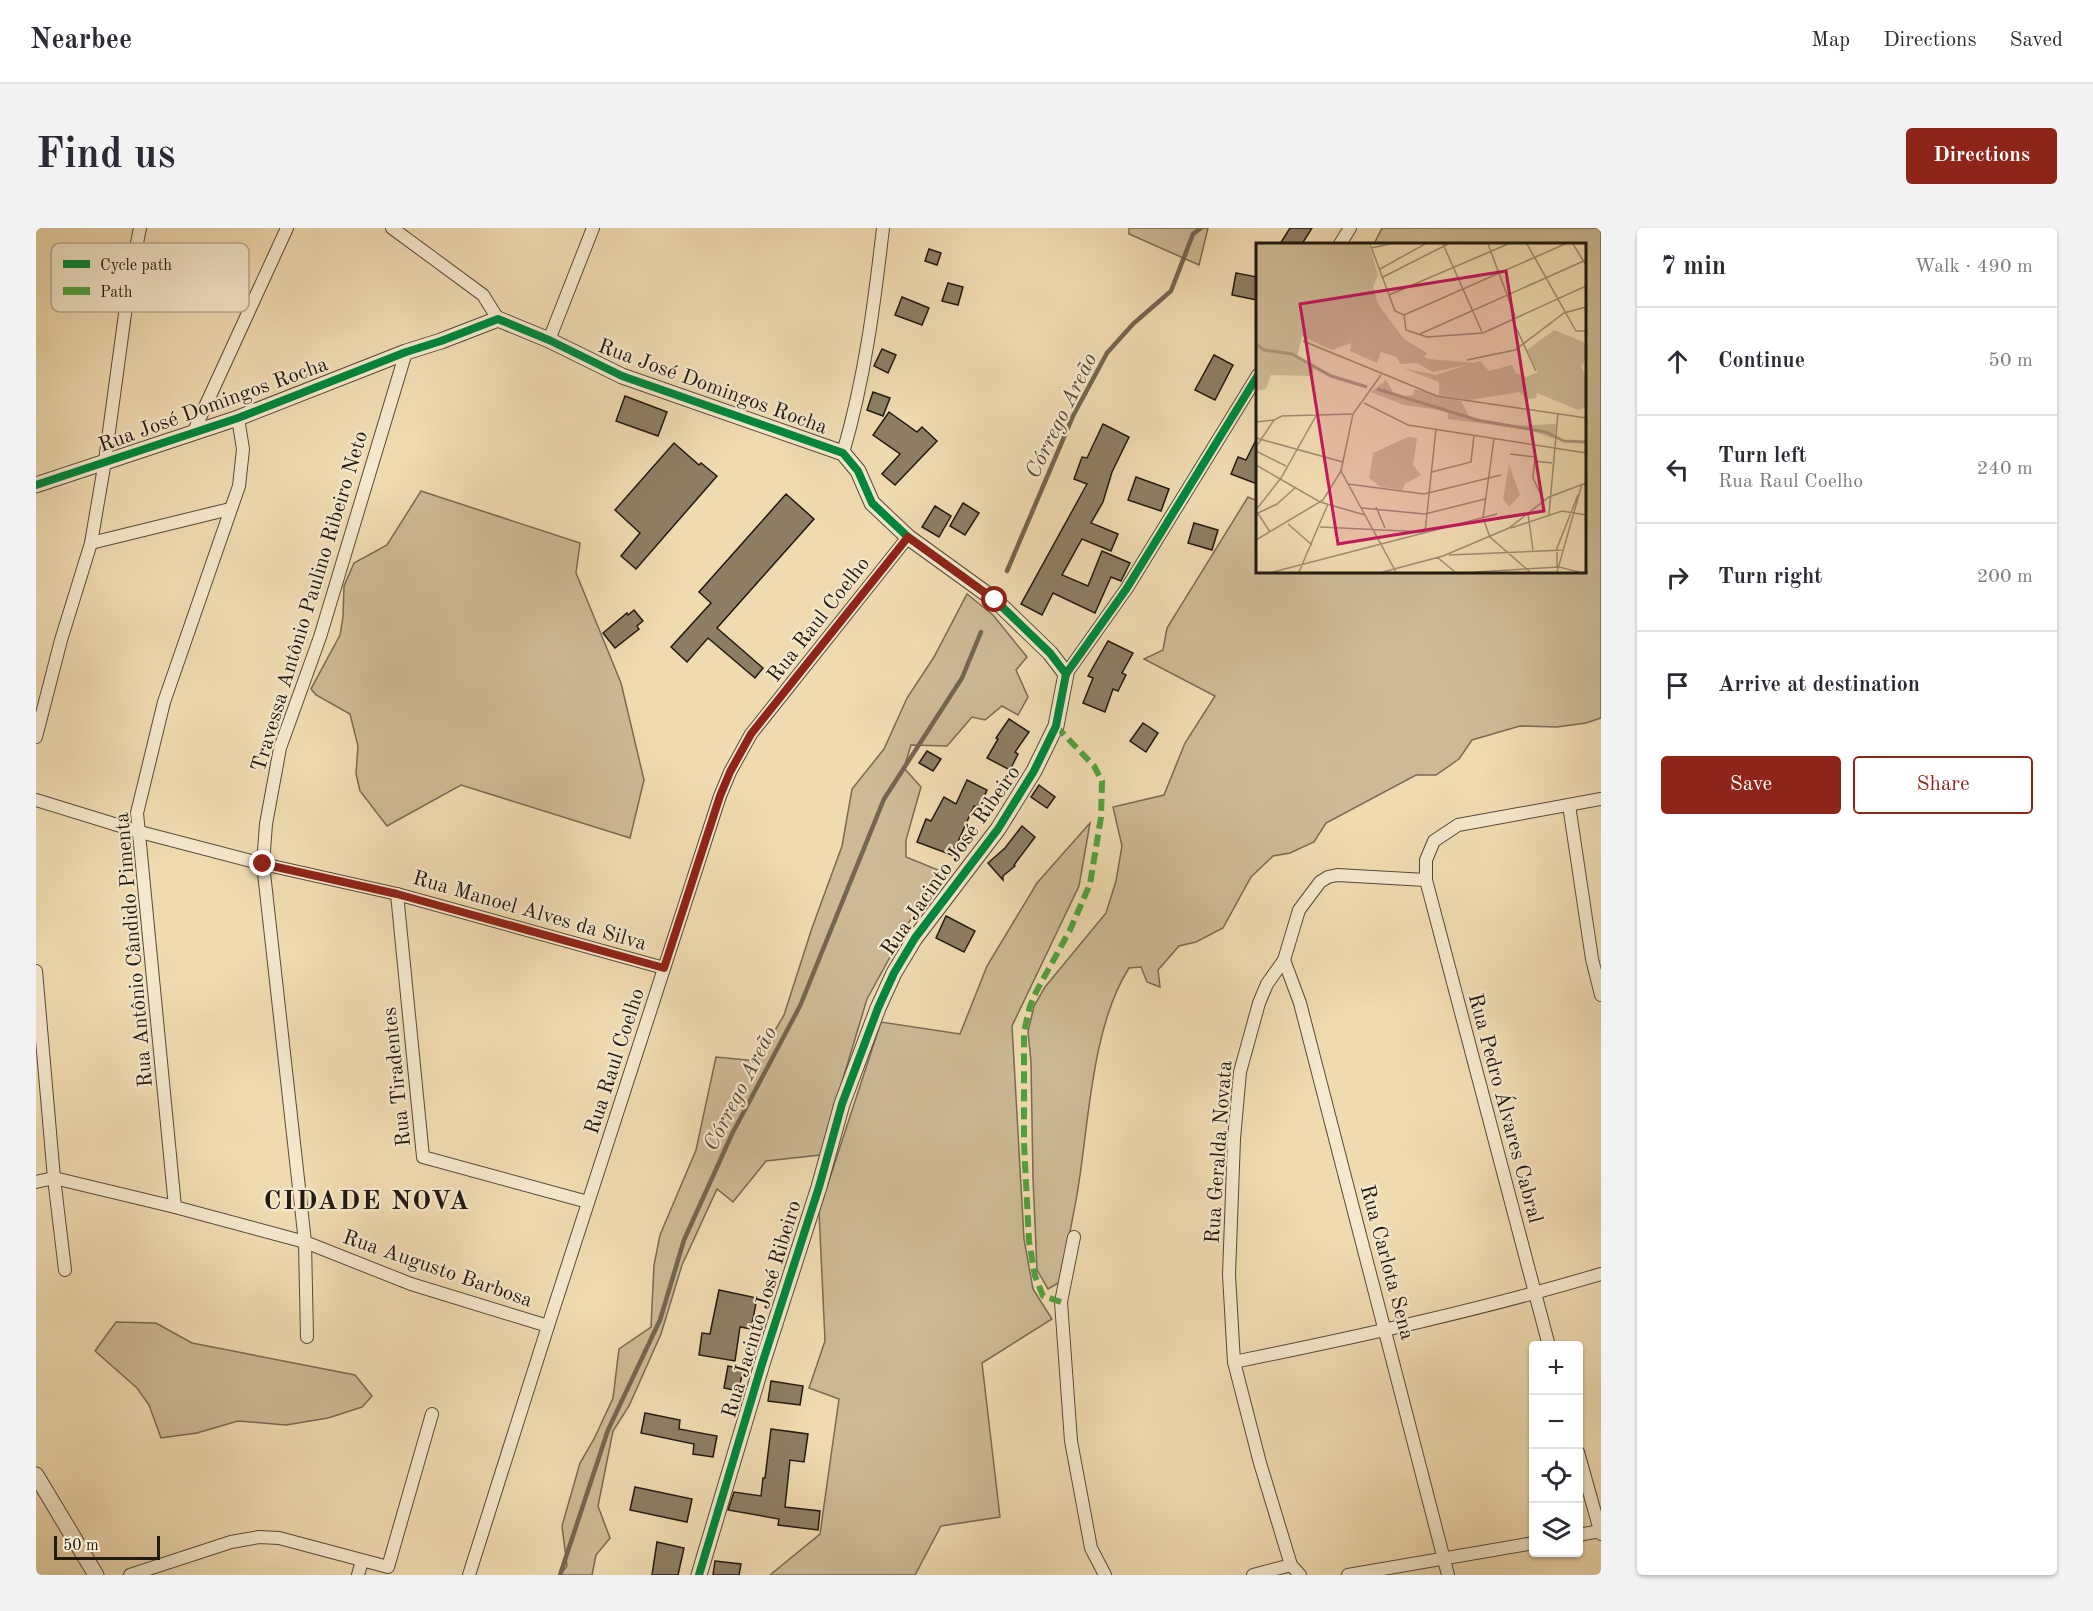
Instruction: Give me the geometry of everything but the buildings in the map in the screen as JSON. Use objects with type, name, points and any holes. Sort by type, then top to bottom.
[{"type":"street","points":[[137,243],[140,228]]},
{"type":"street","points":[[249,311],[287,228]]},
{"type":"street","points":[[392,228],[483,295],[498,319]]},
{"type":"street","points":[[549,340],[593,228]]},
{"type":"street","points":[[843,453],[854,415],[872,327],[883,228]]},
{"type":"street","points":[[1341,243],[1350,228]]},
{"type":"street","points":[[36,737],[61,640],[91,543],[105,461],[125,312]]},
{"type":"street","points":[[193,434],[249,312]]},
{"type":"street","name":"Rua José Domingos Rocha","points":[[36,485],[238,418],[406,352],[498,319],[549,340],[622,376],[843,453],[858,471],[872,503],[908,537],[995,600],[1050,653],[1066,674]]},
{"type":"street","name":"Travessa Antônio Paulino Ribeiro Neto","points":[[307,1337],[305,1242],[263,864],[266,824],[280,748],[320,637],[406,352]]},
{"type":"street","name":"Rua Jacinto José Ribeiro","points":[[699,1575],[762,1364],[819,1187],[842,1104],[878,1008],[894,973],[915,938],[998,829],[1034,771],[1056,726],[1066,674],[1127,588],[1256,377]]},
{"type":"street","name":"Rua Antônio Cândido Pimenta","points":[[175,1207],[137,813],[164,702],[239,486],[243,449],[238,418]]},
{"type":"street","points":[[91,543],[230,509]]},
{"type":"street","name":"Rua Raul Coelho","points":[[469,1575],[720,796],[751,734],[908,537]]},
{"type":"street","name":"Rua Manoel Alves da Silva","points":[[36,800],[140,832],[263,864],[397,894],[664,968]]},
{"type":"street","points":[[1426,880],[1426,860],[1434,841],[1458,825],[1601,800]]},
{"type":"street","points":[[1569,805],[1592,959],[1601,995]]},
{"type":"street","name":"Rua Geralda Novata","points":[[1295,1570],[1260,1463],[1234,1362],[1229,1275],[1234,1139],[1240,1072],[1259,1003],[1267,984],[1284,960],[1299,910],[1320,882],[1337,875],[1426,880]]},
{"type":"street","name":"Rua Pedro Álvares Cabral","points":[[1426,880],[1548,1341]]},
{"type":"street","name":"Rua Tiradentes","points":[[397,894],[423,1157],[588,1202]]},
{"type":"street","name":"Rua Carlota Sena","points":[[1284,960],[1300,1003],[1448,1575]]},
{"type":"street","points":[[36,971],[64,1270]]},
{"type":"street","name":"Rua Augusto Barbosa","points":[[36,1182],[54,1178],[305,1242],[411,1284],[548,1326]]},
{"type":"street","points":[[1074,1237],[1061,1302],[1071,1441],[1091,1548],[1105,1575]]},
{"type":"street","points":[[1234,1362],[1386,1331],[1535,1294],[1601,1274]]},
{"type":"street","points":[[130,1575],[231,1542],[259,1537],[279,1538],[388,1568],[432,1414]]},
{"type":"street","points":[[1583,1469],[1601,1532],[1583,1534]]},
{"type":"street","points":[[36,1475],[96,1575]]},
{"type":"street","points":[[1348,1575],[1529,1544]]},
{"type":"street","points":[[358,1575],[362,1561]]},
{"type":"street","points":[[1253,1575],[1295,1570]]},
{"type":"shaded area","points":[[1129,228],[1208,228],[1199,265],[1129,234]]},
{"type":"shaded area","points":[[1382,228],[1601,228],[1601,718],[1586,723],[1557,727],[1520,726],[1472,740],[1459,759],[1436,775],[1416,775],[1326,823],[1314,842],[1290,853],[1273,856],[1251,877],[1223,928],[1196,942],[1179,946],[1158,970],[1160,987],[1147,982],[1141,967],[1129,968],[1107,1016],[1100,1043],[1077,1195],[1060,1282],[1048,1289],[1037,1270],[1031,1062],[1028,1032],[1034,1006],[1045,987],[1106,913],[1116,881],[1122,846],[1113,807],[1164,795],[1185,743],[1215,696],[1144,659],[1163,650],[1167,628],[1248,497],[1256,501],[1256,573],[1586,573],[1586,243],[1374,243]]},
{"type":"shaded area","points":[[421,491],[580,543],[576,573],[621,683],[644,780],[630,838],[461,785],[387,826],[360,791],[356,774],[358,746],[350,714],[316,695],[311,689],[340,635],[344,586],[354,563],[387,545]]},
{"type":"shaded area","points":[[967,594],[993,615],[1027,657],[1016,670],[1028,697],[1018,715],[1002,706],[985,720],[972,717],[947,746],[911,745],[904,768],[921,787],[906,840],[906,857],[943,872],[923,897],[867,999],[820,1155],[766,1161],[733,1202],[717,1189],[682,1265],[661,1334],[629,1406],[613,1431],[598,1506],[610,1538],[596,1555],[592,1575],[560,1575],[567,1566],[562,1526],[580,1463],[613,1398],[619,1349],[651,1327],[654,1265],[660,1235],[696,1150],[716,1057],[757,1061],[784,1015],[842,846],[852,789],[884,749],[907,698],[934,657]]},
{"type":"shaded area","points":[[1090,823],[1079,886],[1012,1026],[1024,1239],[1033,1289],[1052,1319],[982,1363],[1000,1517],[941,1526],[915,1575],[770,1575],[820,1534],[839,1399],[809,1388],[825,1341],[819,1211],[881,1022],[960,1034],[987,966],[1037,883]]},
{"type":"shaded area","points":[[116,1322],[156,1323],[192,1343],[355,1375],[372,1396],[362,1407],[328,1418],[286,1425],[238,1421],[197,1433],[161,1438],[149,1405],[137,1388],[95,1351]]},
{"type":"waterway","name":"Córrego Areão","points":[[1007,571],[1073,416],[1107,353],[1133,324],[1171,291],[1193,234],[1201,228]]},
{"type":"waterway","name":"Córrego Areão","points":[[560,1575],[608,1430],[660,1320],[684,1240],[732,1134],[800,1006],[884,799],[962,678],[981,632]]},
{"type":"marked path","points":[[1056,726],[1094,766],[1102,781],[1101,817],[1090,884],[1070,930],[1036,992],[1024,1032],[1024,1143],[1029,1241],[1035,1276],[1043,1296],[1061,1302]]},
{"type":"cycle path","points":[[36,485],[238,418],[406,352],[498,319],[549,340],[622,376],[843,453],[858,471],[872,503],[908,537],[995,600],[1050,653],[1066,674]]},
{"type":"cycle path","points":[[699,1575],[762,1364],[819,1187],[842,1104],[878,1008],[894,973],[915,938],[998,829],[1034,771],[1056,726],[1066,674],[1127,588],[1256,378]]},
{"type":"district","name":"CIDADE NOVA","points":[[367,1200]]},
{"type":"route","points":[[263,864],[397,894],[664,968],[720,796],[751,734],[908,537],[995,600]]}]
